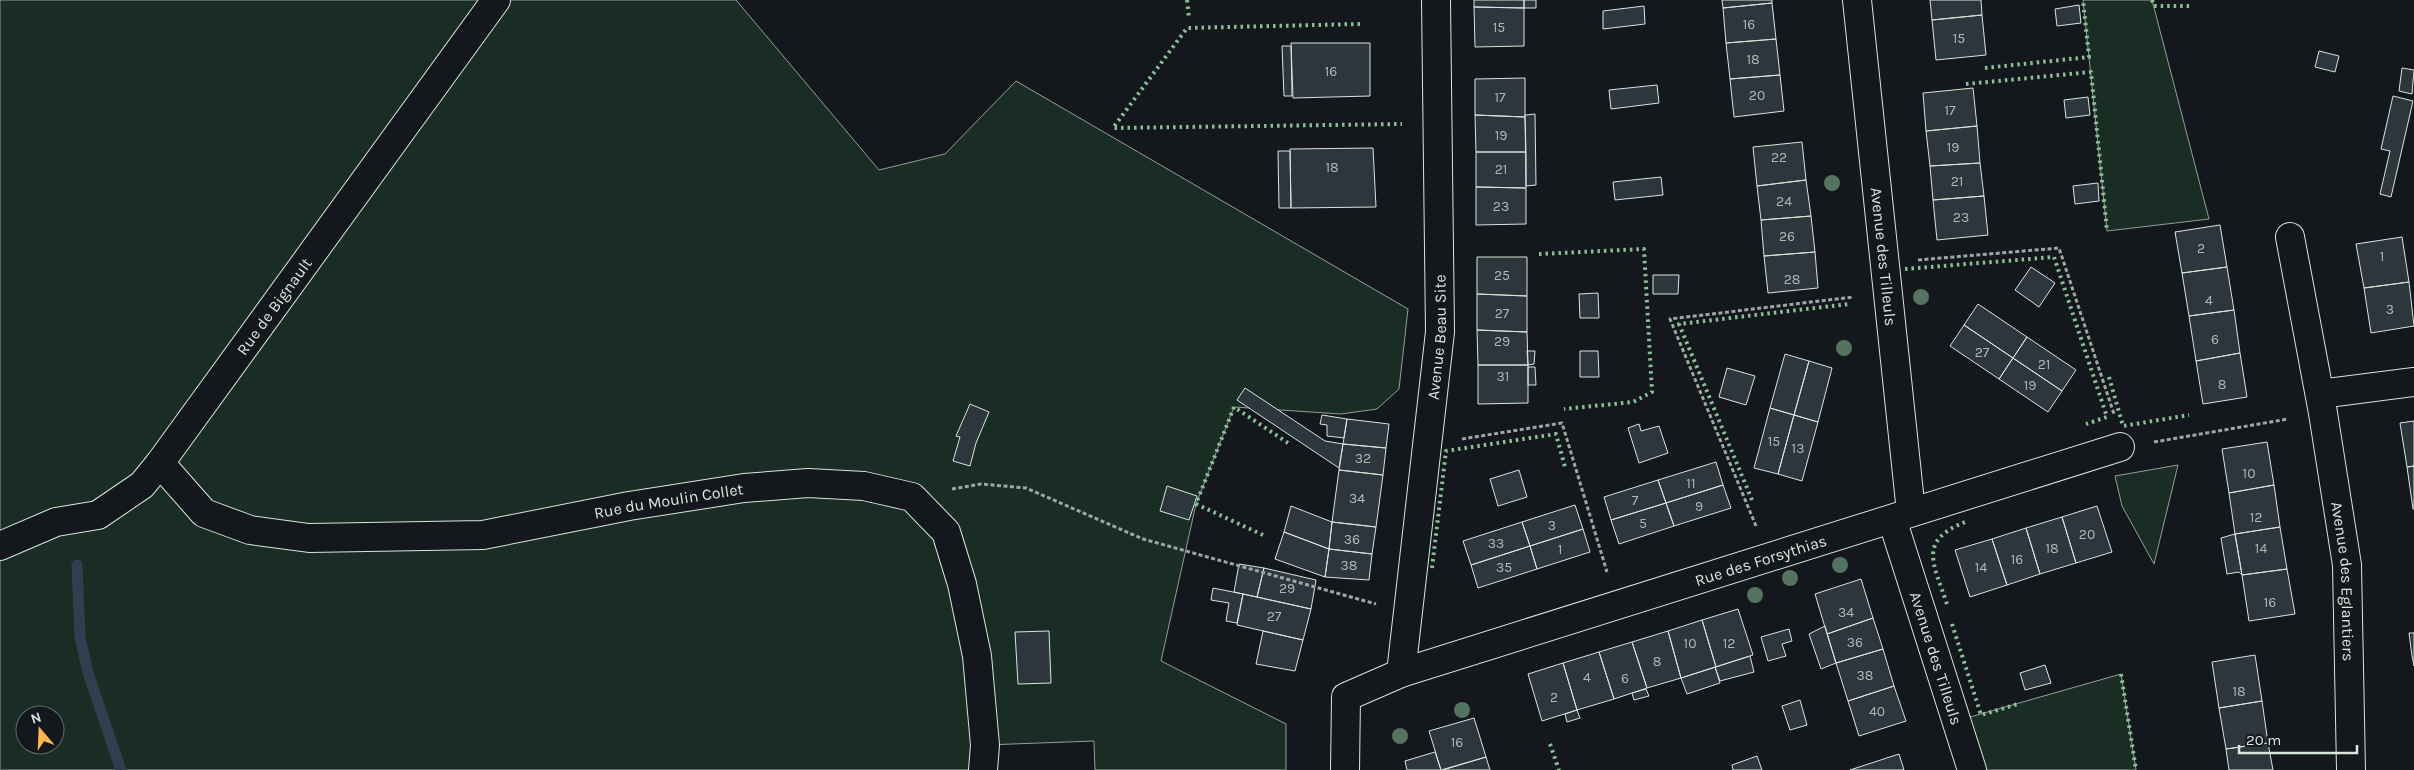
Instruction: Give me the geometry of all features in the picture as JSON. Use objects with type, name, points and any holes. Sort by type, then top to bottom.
[{"type":"street","name":"Rue de Bignault","points":[[0,546],[56,522],[98,515],[142,485],[160,463],[496,0]]},
{"type":"street","name":"Avenue Beau Site","points":[[1401,673],[1440,332],[1436,0]]},
{"type":"street","name":"Avenue des Tilleuls","points":[[1857,0],[1888,293],[1901,516],[1972,770]]},
{"type":"street","name":"Avenue des Eglantiers","points":[[2290,237],[2322,404],[2347,565],[2351,770]]},
{"type":"street","points":[[2322,404],[2414,382]]},
{"type":"street","name":"Rue des Forsythias","points":[[1345,770],[1346,697],[1401,673],[2120,448]]},
{"type":"street","name":"Rue du Moulin Collet","points":[[160,463],[204,513],[250,530],[309,538],[482,534],[629,506],[744,488],[808,483],[864,486],[912,497]]},
{"type":"street","points":[[912,497],[946,532],[962,584],[977,656],[985,745],[983,770]]},
{"type":"path","points":[[1885,262],[2059,248],[2114,416],[2120,448],[2322,404]]},
{"type":"path","points":[[1769,557],[1670,318],[1888,293]]},
{"type":"path","points":[[1427,444],[1562,424],[1618,605]]},
{"type":"path","points":[[912,497],[981,484],[1026,488],[1143,539],[1408,613]]},
{"type":"green space","points":[[0,0],[736,0],[879,170],[945,154],[1016,81],[1408,309],[1399,389],[1377,409],[1341,414],[1234,407],[1196,504],[1161,661],[1286,724],[1286,770],[1095,770],[1094,741],[985,745],[983,770],[0,770]]},
{"type":"green space","points":[[2083,0],[2152,0],[2209,219],[2107,231]]},
{"type":"green space","points":[[2178,465],[2154,564],[2122,506],[2115,476]]},
{"type":"green space","points":[[2121,674],[2136,770],[1972,770],[1956,721]]},
{"type":"building","points":[[1474,0],[1524,0],[1524,8],[1474,7]]},
{"type":"building","points":[[1524,0],[1536,0],[1536,8],[1524,8]]},
{"type":"building","points":[[1722,0],[1772,0],[1772,3],[1723,8]]},
{"type":"building","points":[[1930,0],[1981,0],[1982,15],[1932,20]]},
{"type":"building","points":[[1772,3],[1776,39],[1726,43],[1723,8]]},
{"type":"building","points":[[2079,5],[2081,23],[2057,26],[2055,9]]},
{"type":"building","points":[[1644,6],[1645,24],[1603,29],[1603,11]]},
{"type":"building","points":[[1474,7],[1524,8],[1524,46],[1475,47]]},
{"type":"building","points":[[1982,15],[1986,55],[1936,60],[1932,20]]},
{"type":"building","points":[[1776,39],[1780,75],[1730,79],[1726,43]]},
{"type":"building","points":[[1291,43],[1370,43],[1370,96],[1293,98]]},
{"type":"building","points":[[1282,46],[1291,46],[1292,96],[1284,96]]},
{"type":"building","points":[[2319,51],[2339,56],[2335,72],[2315,67]]},
{"type":"building","points":[[2402,68],[2414,70],[2412,94],[2399,91]]},
{"type":"building","points":[[1780,75],[1784,111],[1734,117],[1730,79]]},
{"type":"building","points":[[1525,78],[1525,117],[1475,115],[1475,79]]},
{"type":"building","points":[[1657,85],[1659,103],[1611,109],[1609,90]]},
{"type":"building","points":[[1973,88],[1977,126],[1926,131],[1923,93]]},
{"type":"building","points":[[2393,96],[2413,101],[2391,197],[2380,194],[2390,151],[2381,149]]},
{"type":"building","points":[[2088,97],[2090,115],[2066,118],[2064,100]]},
{"type":"building","points":[[1535,114],[1536,185],[1526,186],[1525,115]]},
{"type":"building","points":[[1475,115],[1525,117],[1526,152],[1476,152]]},
{"type":"building","points":[[1977,126],[1980,163],[1930,166],[1926,131]]},
{"type":"building","points":[[1802,142],[1806,180],[1757,186],[1753,147]]},
{"type":"building","points":[[1373,148],[1376,207],[1291,208],[1290,149]]},
{"type":"building","points":[[1278,151],[1290,151],[1291,208],[1279,208]]},
{"type":"building","points":[[1476,152],[1526,152],[1526,188],[1476,187]]},
{"type":"building","points":[[1980,163],[1984,196],[1933,200],[1930,166]]},
{"type":"building","points":[[1661,177],[1663,195],[1615,200],[1613,182]]},
{"type":"building","points":[[1806,180],[1811,216],[1761,220],[1757,186]]},
{"type":"building","points":[[2098,183],[2099,201],[2075,204],[2073,186]]},
{"type":"building","points":[[1476,187],[1526,188],[1526,224],[1476,225]]},
{"type":"building","points":[[1984,196],[1988,235],[1937,240],[1933,200]]},
{"type":"building","points":[[1811,216],[1815,252],[1764,256],[1761,220]]},
{"type":"building","points":[[2220,225],[2227,267],[2182,273],[2175,232]]},
{"type":"building","points":[[2402,237],[2409,282],[2364,288],[2356,244]]},
{"type":"building","points":[[1815,252],[1818,288],[1768,293],[1764,256]]},
{"type":"building","points":[[1477,257],[1527,257],[1527,296],[1477,294]]},
{"type":"building","points":[[2031,267],[2055,283],[2039,307],[2015,290]]},
{"type":"building","points":[[2227,267],[2234,310],[2189,316],[2182,273]]},
{"type":"building","points":[[1653,275],[1679,275],[1678,294],[1653,294]]},
{"type":"building","points":[[2409,282],[2414,326],[2371,333],[2364,288]]},
{"type":"building","points":[[1598,293],[1599,318],[1580,318],[1579,294]]},
{"type":"building","points":[[1477,294],[1527,296],[1527,332],[1477,330]]},
{"type":"building","points":[[1978,304],[2027,337],[2013,358],[1964,325]]},
{"type":"building","points":[[2234,310],[2240,353],[2196,361],[2189,316]]},
{"type":"building","points":[[1964,325],[2013,358],[1999,379],[1950,346]]},
{"type":"building","points":[[1477,330],[1527,332],[1528,365],[1478,365]]},
{"type":"building","points":[[2027,337],[2076,370],[2062,391],[2013,358]]},
{"type":"building","points":[[1527,351],[1535,351],[1534,364],[1528,365]]},
{"type":"building","points":[[1580,351],[1598,351],[1599,377],[1580,377]]},
{"type":"building","points":[[2240,353],[2247,397],[2203,404],[2196,361]]},
{"type":"building","points":[[1785,354],[1809,361],[1794,415],[1770,408]]},
{"type":"building","points":[[2013,358],[2062,391],[2048,412],[1999,379]]},
{"type":"building","points":[[1809,361],[1832,368],[1818,422],[1794,415]]},
{"type":"building","points":[[1478,365],[1528,365],[1528,403],[1478,404]]},
{"type":"building","points":[[1528,367],[1535,367],[1536,385],[1528,385]]},
{"type":"building","points":[[1727,368],[1755,376],[1746,405],[1719,397]]},
{"type":"building","points":[[1245,388],[1325,441],[1343,444],[1339,468],[1237,400]]},
{"type":"building","points":[[970,404],[989,412],[976,443],[970,466],[953,461],[960,437],[956,436]]},
{"type":"building","points":[[1770,408],[1794,415],[1778,474],[1754,468]]},
{"type":"building","points":[[1322,415],[1347,419],[1344,438],[1327,436],[1327,425],[1320,424]]},
{"type":"building","points":[[1794,415],[1818,422],[1802,481],[1778,474]]},
{"type":"building","points":[[1347,419],[1389,424],[1386,448],[1343,444]]},
{"type":"building","points":[[2414,421],[2414,466],[2407,467],[2400,423]]},
{"type":"building","points":[[1639,424],[1641,431],[1659,426],[1668,453],[1639,463],[1628,428]]},
{"type":"building","points":[[2267,442],[2274,485],[2229,493],[2222,449]]},
{"type":"building","points":[[1343,444],[1386,448],[1383,475],[1339,470]]},
{"type":"building","points":[[1716,462],[1723,485],[1666,503],[1658,480]]},
{"type":"building","points":[[2414,466],[2414,509],[2413,509],[2407,467]]},
{"type":"building","points":[[1339,470],[1383,475],[1376,527],[1332,522]]},
{"type":"building","points":[[1519,470],[1527,497],[1498,506],[1490,479]]},
{"type":"building","points":[[1658,480],[1666,503],[1611,520],[1604,497]]},
{"type":"building","points":[[1723,485],[1731,508],[1674,526],[1666,503]]},
{"type":"building","points":[[2274,485],[2280,527],[2235,534],[2229,493]]},
{"type":"building","points":[[1167,486],[1197,496],[1189,520],[1160,511]]},
{"type":"building","points":[[1666,503],[1674,526],[1619,544],[1611,520]]},
{"type":"building","points":[[1575,505],[1583,529],[1530,546],[1522,522]]},
{"type":"building","points":[[1291,506],[1332,522],[1329,549],[1284,532]]},
{"type":"building","points":[[2097,506],[2112,552],[2076,563],[2062,517]]},
{"type":"building","points":[[2062,517],[2076,563],[2040,574],[2026,528]]},
{"type":"building","points":[[1332,522],[1376,527],[1372,554],[1329,549]]},
{"type":"building","points":[[1522,522],[1530,546],[1471,565],[1463,541]]},
{"type":"building","points":[[2280,527],[2287,569],[2242,575],[2235,534]]},
{"type":"building","points":[[2026,528],[2040,574],[2007,585],[1992,539]]},
{"type":"building","points":[[1583,529],[1590,552],[1537,569],[1530,546]]},
{"type":"building","points":[[1284,532],[1329,549],[1325,577],[1275,559]]},
{"type":"building","points":[[2235,534],[2242,575],[2239,572],[2227,574],[2221,538]]},
{"type":"building","points":[[1992,539],[2007,585],[1970,597],[1955,550]]},
{"type":"building","points":[[1530,546],[1537,569],[1478,588],[1471,565]]},
{"type":"building","points":[[1329,549],[1372,554],[1369,580],[1325,577]]},
{"type":"building","points":[[1239,564],[1264,568],[1257,597],[1234,592]]},
{"type":"building","points":[[1264,568],[1316,580],[1311,609],[1257,597]]},
{"type":"building","points":[[2287,569],[2295,614],[2249,621],[2242,575]]},
{"type":"building","points":[[1861,579],[1873,618],[1827,634],[1815,594]]},
{"type":"building","points":[[1213,588],[1243,594],[1237,623],[1226,621],[1229,603],[1211,600]]},
{"type":"building","points":[[1243,594],[1311,609],[1303,640],[1237,625]]},
{"type":"building","points":[[1738,609],[1753,655],[1716,667],[1702,620]]},
{"type":"building","points":[[1873,618],[1883,649],[1836,663],[1827,634]]},
{"type":"building","points":[[1702,620],[1716,667],[1681,678],[1668,631]]},
{"type":"building","points":[[1825,626],[1836,663],[1821,669],[1809,634]]},
{"type":"building","points":[[1789,629],[1792,641],[1782,644],[1786,656],[1768,661],[1761,637]]},
{"type":"building","points":[[1049,631],[1051,683],[1018,684],[1015,632]]},
{"type":"building","points":[[1263,631],[1303,640],[1295,671],[1256,664]]},
{"type":"building","points":[[1668,631],[1681,678],[1647,688],[1632,642]]},
{"type":"building","points":[[2409,633],[2414,633],[2414,666],[2412,656]]},
{"type":"building","points":[[1632,642],[1647,688],[1614,699],[1599,652]]},
{"type":"building","points":[[1883,649],[1894,686],[1848,701],[1836,663]]},
{"type":"building","points":[[1599,652],[1614,699],[1577,710],[1563,663]]},
{"type":"building","points":[[2255,655],[2262,701],[2219,708],[2212,662]]},
{"type":"building","points":[[1750,656],[1754,672],[1720,681],[1715,667]]},
{"type":"building","points":[[1563,663],[1577,710],[1542,721],[1528,674]]},
{"type":"building","points":[[2045,665],[2051,683],[2025,690],[2020,673]]},
{"type":"building","points":[[1715,667],[1720,683],[1687,694],[1681,678]]},
{"type":"building","points":[[1894,686],[1906,721],[1859,736],[1848,701]]},
{"type":"building","points":[[1646,689],[1649,696],[1634,700],[1632,693]]},
{"type":"building","points":[[1800,700],[1807,725],[1790,730],[1782,706]]},
{"type":"building","points":[[2262,701],[2268,743],[2226,749],[2219,708]]},
{"type":"building","points":[[1577,710],[1580,718],[1567,722],[1565,714]]},
{"type":"building","points":[[1474,718],[1486,757],[1441,770],[1429,731]]},
{"type":"building","points":[[2268,743],[2273,770],[2229,770],[2226,749]]},
{"type":"building","points":[[1435,752],[1441,770],[1407,770],[1405,761]]},
{"type":"building","points":[[1899,754],[1904,770],[1850,770]]},
{"type":"building","points":[[1757,756],[1762,770],[1733,770],[1732,765]]},
{"type":"building","points":[[1486,757],[1490,770],[1443,770]]},
{"type":"waterway","points":[[77,565],[80,637],[88,673],[121,770]]},
{"type":"hedge","points":[[1187,0],[1189,18]]},
{"type":"hedge","points":[[1985,68],[2089,57],[2083,0]]},
{"type":"hedge","points":[[2152,0],[2154,6],[2193,6]]},
{"type":"hedge","points":[[1360,24],[1187,28],[1113,128],[1402,124]]},
{"type":"hedge","points":[[1966,84],[2091,72],[2107,231]]},
{"type":"hedge","points":[[1539,254],[1644,249],[1652,392],[1633,402],[1564,409]]},
{"type":"hedge","points":[[1905,269],[2054,257],[2107,417],[2086,424]]},
{"type":"hedge","points":[[1752,500],[1679,324],[1849,304]]},
{"type":"hedge","points":[[2109,377],[2123,426],[2189,415]]},
{"type":"hedge","points":[[1263,535],[1196,504],[1234,407],[1288,443]]},
{"type":"hedge","points":[[1432,568],[1446,451],[1556,434],[1565,467]]},
{"type":"hedge","points":[[1947,604],[1934,564],[1933,554],[1935,545],[1941,536],[1952,528],[1968,521]]},
{"type":"hedge","points":[[1952,624],[1981,715],[2018,704]]},
{"type":"hedge","points":[[2121,674],[2136,770]]},
{"type":"hedge","points":[[1550,744],[1559,770]]}]
